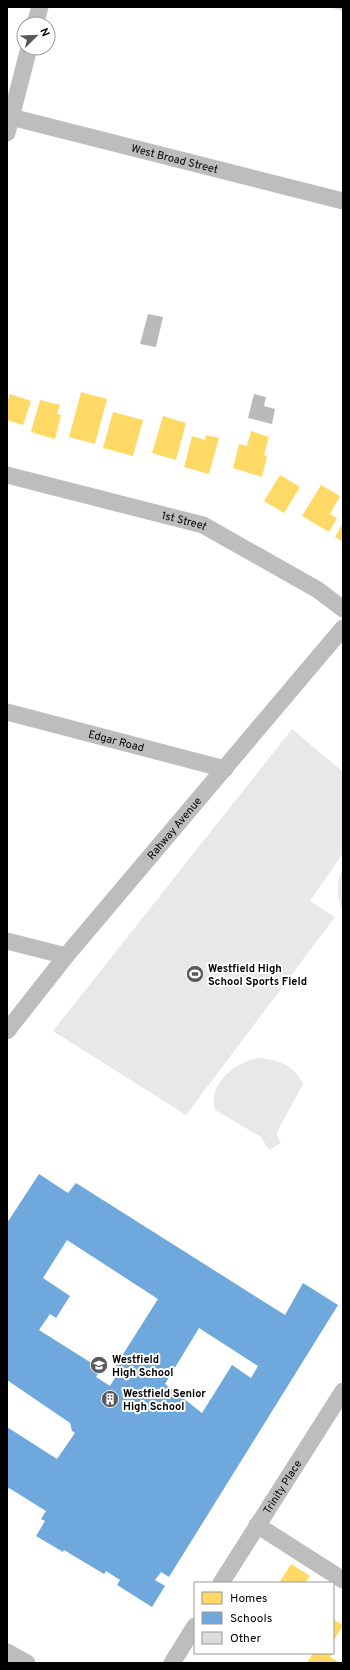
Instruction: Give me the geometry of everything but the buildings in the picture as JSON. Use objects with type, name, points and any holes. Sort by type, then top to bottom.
[{"type":"street","points":[[8,122],[27,56]]},
{"type":"street","name":"West Broad Street","points":[[8,122],[343,201]]},
{"type":"street","name":"1st Street","points":[[7,475],[203,525],[318,590],[343,609]]},
{"type":"street","name":"Rahway Avenue","points":[[7,1031],[66,956],[343,628]]},
{"type":"street","name":"Edgar Road","points":[[7,712],[225,769]]},
{"type":"street","points":[[7,941],[66,956]]},
{"type":"street","name":"Trinity Place","points":[[222,1582],[343,1391]]},
{"type":"street","points":[[257,1525],[343,1580]]},
{"type":"street","points":[[172,1663],[194,1628]]},
{"type":"street","points":[[7,1652],[27,1663]]},
{"type":"shaded area","points":[[148,314],[163,317],[156,347],[140,344]]},
{"type":"shaded area","points":[[254,394],[266,397],[264,406],[275,409],[272,424],[248,418]]},
{"type":"shaded area","name":"Westfield High School Sports Field","points":[[292,729],[343,772],[343,853],[310,901],[335,917],[186,1115],[53,1031]]},
{"type":"shaded area","points":[[343,869],[343,911],[339,901],[338,885]]},
{"type":"shaded area","points":[[258,1058],[279,1062],[291,1068],[303,1084],[277,1132],[277,1136],[281,1143],[269,1150],[261,1137],[215,1110],[215,1091],[219,1083],[232,1069],[249,1060]]},
{"type":"place","name":"Westfield High School Sports Field","points":[[195,974]]},
{"type":"place","name":"Westfield High School","points":[[99,1365]]},
{"type":"place","name":"Westfield Senior High School","points":[[110,1399]]}]
